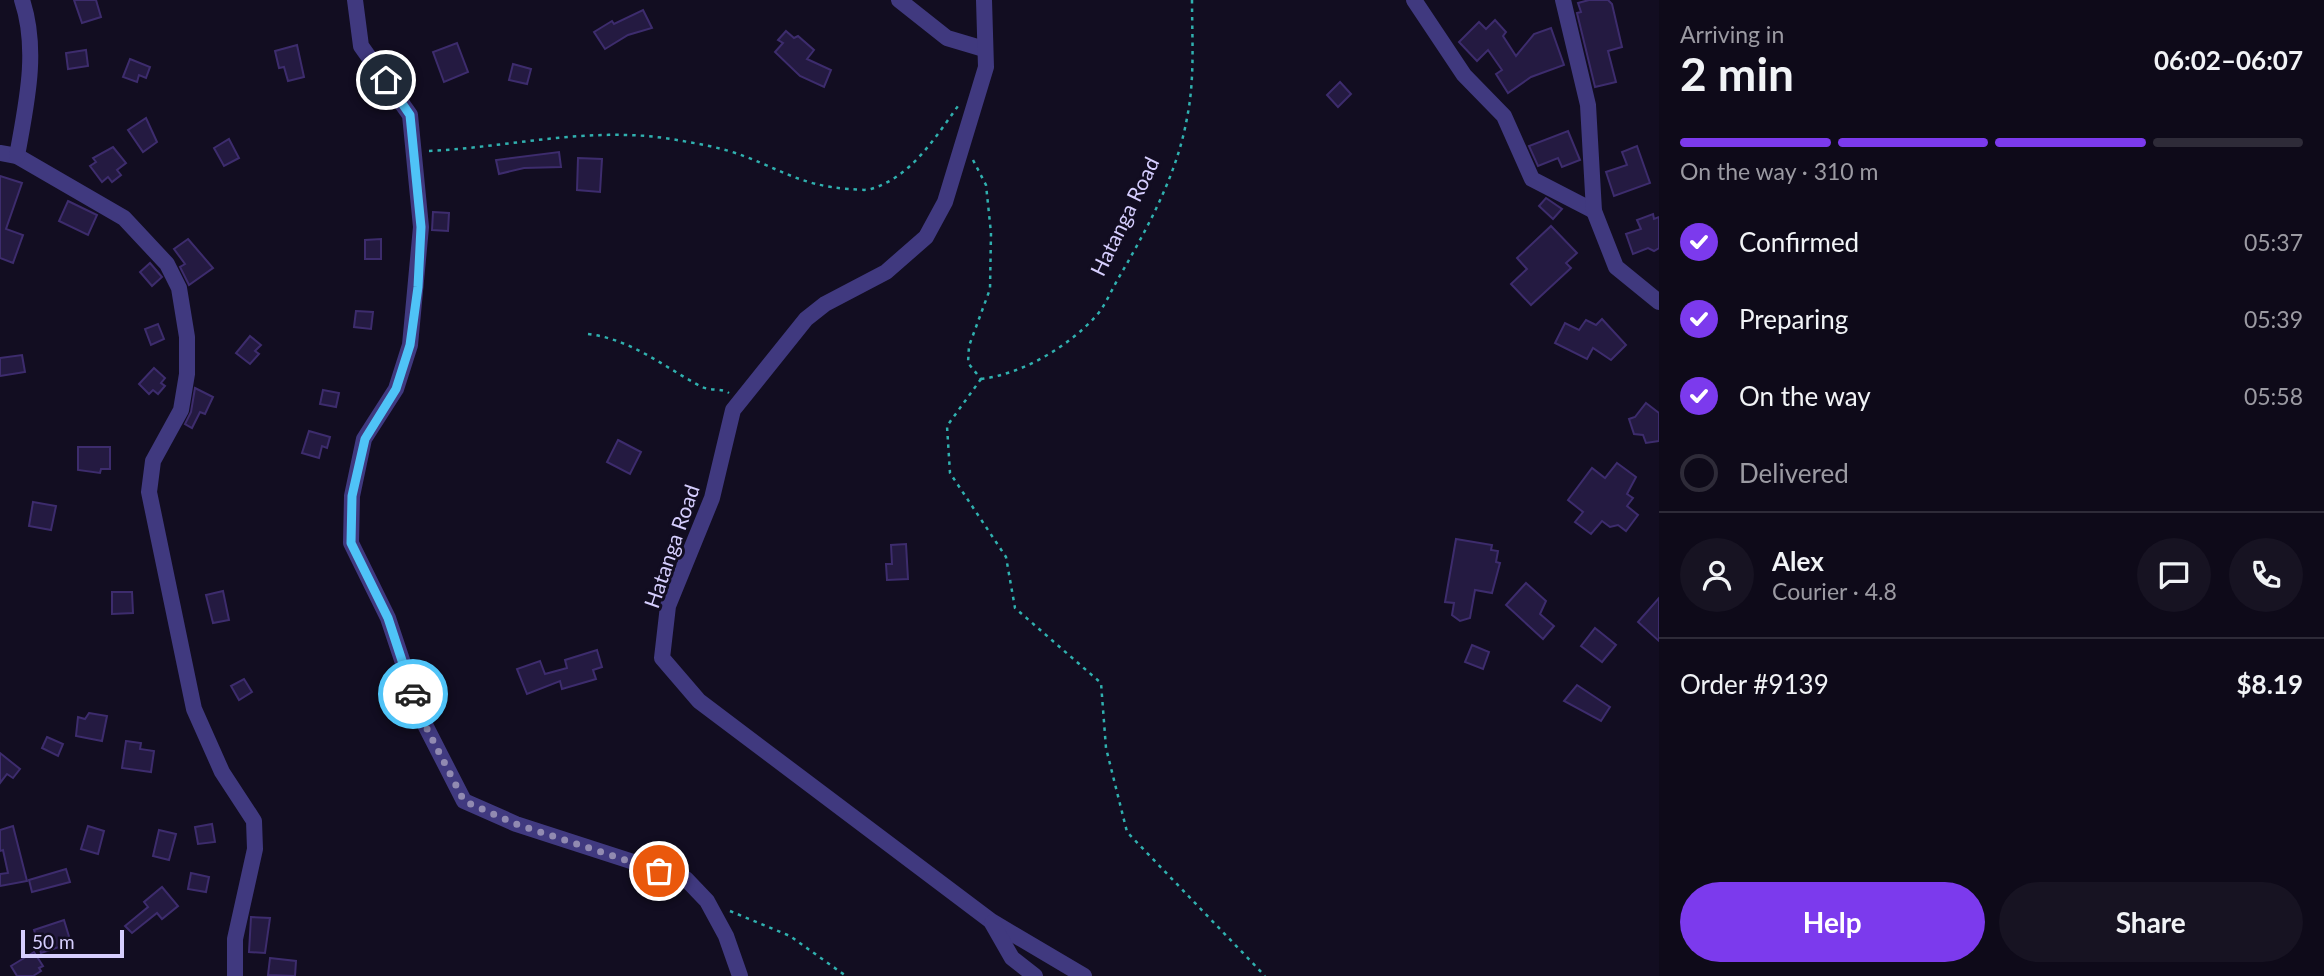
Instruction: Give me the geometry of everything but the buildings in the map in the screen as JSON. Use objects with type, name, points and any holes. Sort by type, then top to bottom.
[{"type":"street","points":[[17,156],[29,84],[29,21],[22,0]]},
{"type":"street","points":[[355,0],[361,46],[410,115],[421,227],[410,345],[396,389],[365,439],[352,496],[351,543],[388,618],[421,717],[464,801],[516,824],[686,879],[707,901],[726,936],[740,976]]},
{"type":"street","points":[[899,0],[947,38],[984,49]]},
{"type":"street","name":"Hatanga Road","points":[[984,0],[986,67],[945,202],[926,237],[886,272],[825,304],[806,319],[733,410],[712,498],[668,606],[662,658],[699,701],[991,921],[1084,976]]},
{"type":"street","points":[[1414,0],[1464,75],[1504,116],[1532,179],[1594,211]]},
{"type":"street","points":[[1563,0],[1588,105],[1594,211],[1616,267],[1659,302]]},
{"type":"street","points":[[0,153],[17,156],[95,198],[124,218],[167,264],[179,288],[187,337],[187,374],[181,410],[153,461],[149,492],[194,709],[222,772],[254,821],[255,849],[235,939],[235,976]]},
{"type":"street","points":[[991,921],[1013,958],[1035,976]]},
{"type":"path","name":"Hatanga Road","points":[[981,379],[1006,376],[1050,352],[1097,315],[1139,242],[1171,174],[1187,117],[1193,60],[1192,0]]},
{"type":"path","points":[[415,152],[483,149],[554,138],[622,133],[677,140],[730,152],[783,175],[822,187],[870,190],[922,155],[962,100]]},
{"type":"path","points":[[965,143],[986,186],[991,233],[990,289],[969,346],[968,363],[981,379],[947,426],[950,473],[1006,557],[1015,608],[1101,683],[1107,748],[1127,832],[1265,976]]},
{"type":"path","points":[[588,334],[611,337],[630,344],[654,362],[675,370],[705,389],[725,391],[740,401]]},
{"type":"path","points":[[707,901],[790,936],[846,976]]},
{"type":"way so far","points":[[413,694],[421,717],[464,801],[516,824],[659,871]]},
{"type":"route","points":[[386,80],[410,115],[421,227],[418,287],[410,345],[396,389],[365,439],[352,496],[351,543],[388,618],[413,694]]}]
